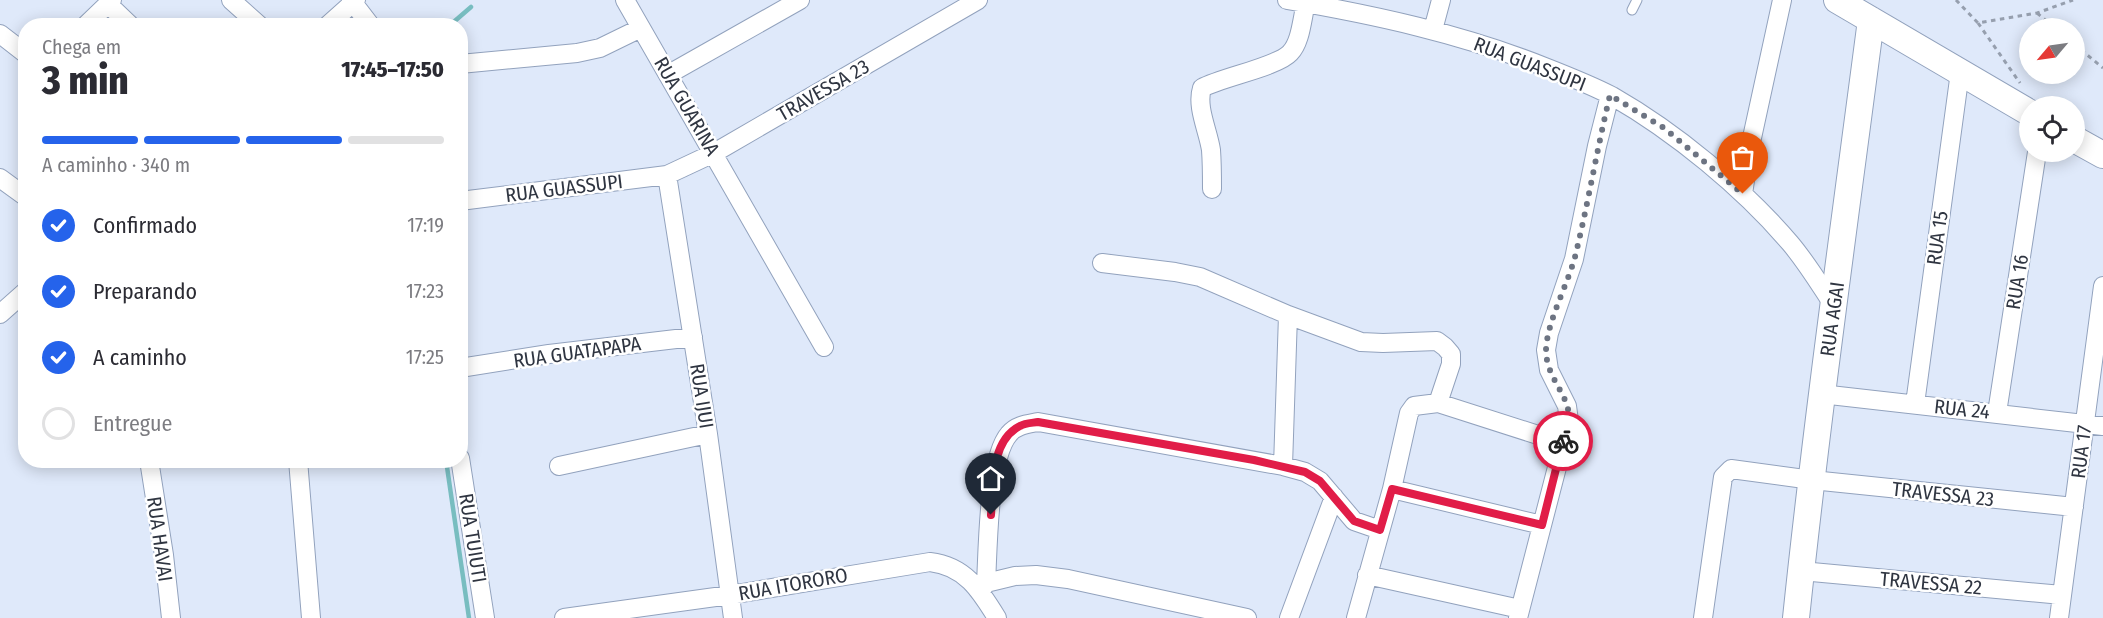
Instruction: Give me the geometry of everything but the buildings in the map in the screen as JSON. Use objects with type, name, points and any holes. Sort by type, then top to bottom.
[{"type":"street","points":[[231,0],[251,18]]},
{"type":"street","name":"RUA GUARINA","points":[[625,0],[824,347]]},
{"type":"street","points":[[669,74],[800,0]]},
{"type":"street","name":"TRAVESSA 23","points":[[667,175],[714,153],[978,0]]},
{"type":"street","name":"RUA GUASSUPI","points":[[1287,0],[1349,5],[1510,53],[1610,95],[1664,128],[1743,194],[1791,244],[1834,306]]},
{"type":"street","points":[[1433,30],[1441,0]]},
{"type":"street","points":[[1743,194],[1750,147],[1782,0]]},
{"type":"street","points":[[1837,0],[1960,72],[2019,98]]},
{"type":"street","points":[[336,18],[354,1],[366,18]]},
{"type":"street","points":[[93,18],[110,2],[124,18]]},
{"type":"street","points":[[1212,189],[1211,151],[1201,108],[1202,88],[1262,66],[1291,52],[1296,43],[1306,3]]},
{"type":"street","name":"RUA AGAI","points":[[1796,618],[1821,394],[1871,20]]},
{"type":"street","points":[[468,63],[577,53],[600,48],[641,28]]},
{"type":"street","points":[[0,34],[18,48]]},
{"type":"street","points":[[0,54],[18,53]]},
{"type":"street","name":"RUA 15","points":[[1915,404],[1960,72]]},
{"type":"street","points":[[1367,575],[1519,614],[1569,421],[1567,406],[1549,370],[1546,350],[1549,333],[1574,259],[1610,95]]},
{"type":"street","points":[[2085,145],[2103,155]]},
{"type":"street","name":"RUA 16","points":[[1997,413],[2035,162]]},
{"type":"street","name":"RUA GUASSUPI","points":[[468,200],[667,175]]},
{"type":"street","name":"RUA IJUI","points":[[667,175],[708,434],[732,618]]},
{"type":"street","points":[[0,178],[18,191]]},
{"type":"street","points":[[1102,263],[1175,272],[1200,278],[1288,315],[1361,342],[1437,341],[1445,346],[1450,354],[1451,364],[1438,403]]},
{"type":"street","name":"RUA 17","points":[[2059,618],[2103,286]]},
{"type":"street","points":[[0,314],[18,298]]},
{"type":"street","points":[[1283,466],[1288,315]]},
{"type":"street","name":"RUA GUATAPAPA","points":[[468,368],[549,354],[693,337]]},
{"type":"street","name":"RUA 24","points":[[1821,394],[2103,426]]},
{"type":"street","points":[[1356,618],[1392,489],[1409,413],[1414,406],[1438,403],[1563,443]]},
{"type":"street","points":[[1247,618],[1068,579],[1036,575],[1015,576],[983,587],[994,470],[1000,447],[1010,433],[1022,425],[1038,422],[1283,466],[1305,472],[1320,481],[1354,521],[1380,530]]},
{"type":"street","points":[[560,466],[708,434]]},
{"type":"street","name":"RUA HAVAI","points":[[150,468],[171,618]]},
{"type":"street","points":[[299,468],[311,618]]},
{"type":"street","name":"RUA TUIUTI","points":[[462,468],[485,618]]},
{"type":"street","name":"TRAVESSA 23","points":[[1703,618],[1723,477],[1726,472],[1736,469],[1812,480],[2074,507]]},
{"type":"street","points":[[1392,489],[1542,525]]},
{"type":"street","points":[[1289,618],[1334,497]]},
{"type":"street","name":"RUA ITORORO","points":[[564,618],[730,595],[930,562],[945,564],[983,587],[997,618]]},
{"type":"street","name":"TRAVESSA 22","points":[[1801,571],[2062,595]]},
{"type":"lane","points":[[1632,10],[1637,0]]},
{"type":"path","points":[[1956,0],[1978,23],[2015,74],[2024,96]]},
{"type":"path","points":[[1978,23],[2037,14],[2073,0]]},
{"type":"path","points":[[2037,14],[2042,18]]},
{"type":"path","points":[[2085,53],[2103,68]]},
{"type":"waterway","points":[[458,18],[471,7]]},
{"type":"waterway","points":[[447,468],[469,618]]},
{"type":"way so far","points":[[1563,441],[1569,421],[1567,406],[1549,370],[1546,350],[1549,333],[1574,259],[1610,95],[1664,128],[1743,194]]},
{"type":"route","points":[[991,515],[994,470],[1000,447],[1010,433],[1022,425],[1038,422],[1254,460],[1305,472],[1320,481],[1354,521],[1380,530],[1392,489],[1542,525],[1563,441]]}]
